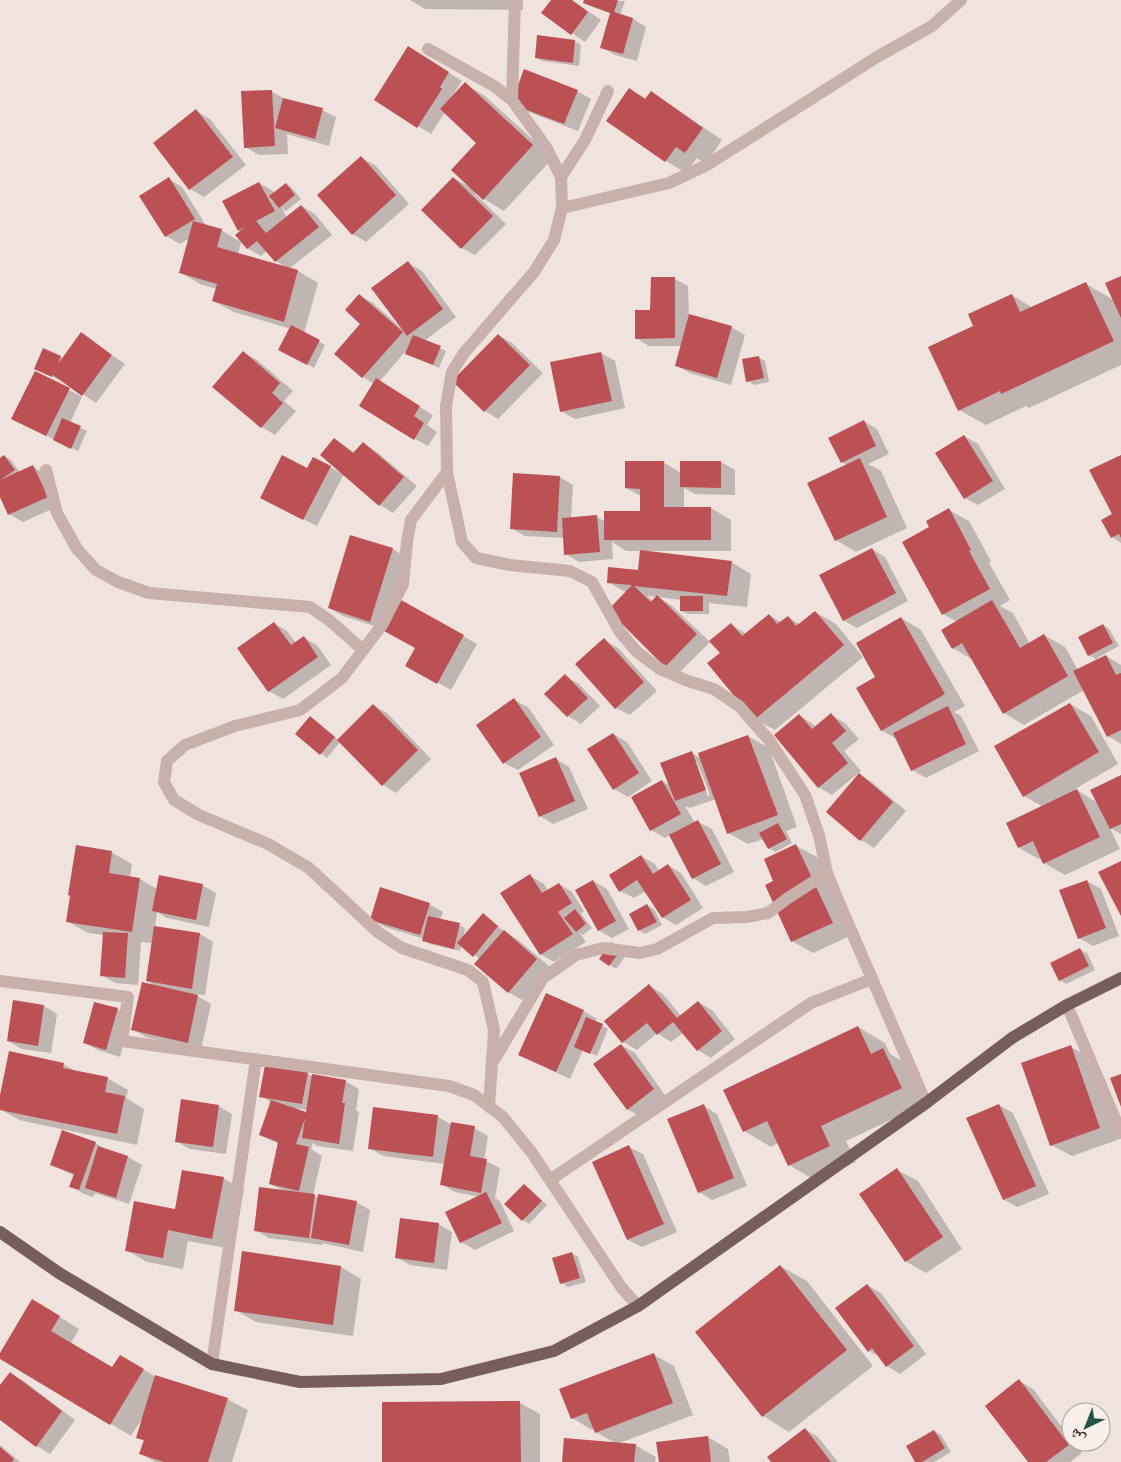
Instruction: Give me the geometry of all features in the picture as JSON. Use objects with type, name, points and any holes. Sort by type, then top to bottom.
[{"type":"main road","points":[[0,1232],[59,1273],[212,1364],[300,1382],[441,1379],[554,1351],[638,1306],[926,1103],[1012,1038],[1067,1004],[1121,978]]},
{"type":"street","points":[[512,100],[515,0]]},
{"type":"street","points":[[562,208],[669,184],[707,165],[877,57],[932,26],[961,0]]},
{"type":"street","points":[[428,49],[494,86],[512,100],[546,148],[561,177],[562,208],[554,240],[534,272],[464,353],[452,372],[446,406],[447,472],[462,542],[476,558],[510,565],[570,571],[592,582],[620,632],[637,652],[660,669],[688,681],[714,689],[739,706],[769,740],[805,795],[819,835],[827,872],[926,1103]]},
{"type":"street","points":[[561,177],[586,140],[608,91]]},
{"type":"street","points":[[46,470],[57,513],[77,549],[96,570],[118,582],[148,593],[310,608],[329,620],[363,650]]},
{"type":"street","points":[[447,472],[411,520],[403,584],[382,625],[342,678],[300,710],[235,726],[185,745],[167,761],[164,782],[174,800],[199,815],[268,844],[309,868],[379,933],[402,948],[468,970],[483,982],[494,1030],[490,1107]]},
{"type":"street","points":[[492,1063],[543,978],[576,955],[603,948],[640,953],[657,949],[713,918],[747,917],[768,913],[827,872]]},
{"type":"street","points":[[550,1180],[811,1003],[872,979]]},
{"type":"street","points":[[0,980],[128,997],[122,1041],[449,1086],[474,1095],[502,1117],[532,1153],[621,1287],[638,1306]]},
{"type":"street","points":[[1067,1004],[1121,1133]]},
{"type":"street","points":[[212,1364],[256,1060]]},
{"type":"building","points":[[551,0],[572,0],[588,12],[571,35],[541,13]]},
{"type":"building","points":[[584,0],[618,0],[614,12],[633,18],[623,54],[600,48],[610,13],[583,3]]},
{"type":"building","points":[[537,35],[575,40],[573,63],[535,58]]},
{"type":"building","points":[[408,46],[449,72],[440,87],[442,89],[417,128],[374,100]]},
{"type":"building","points":[[524,69],[578,90],[564,124],[511,104]]},
{"type":"building","points":[[465,82],[533,145],[483,200],[451,170],[476,143],[440,109]]},
{"type":"building","points":[[629,88],[645,99],[651,91],[703,128],[685,153],[676,147],[665,162],[606,121]]},
{"type":"building","points":[[272,90],[275,146],[244,148],[241,91]]},
{"type":"building","points":[[283,98],[323,108],[315,139],[275,128]]},
{"type":"building","points":[[196,109],[233,157],[189,190],[153,143]]},
{"type":"building","points":[[361,156],[396,195],[352,235],[317,195]]},
{"type":"building","points":[[169,177],[195,219],[165,237],[139,196]]},
{"type":"building","points":[[453,177],[493,216],[461,249],[421,210]]},
{"type":"building","points":[[259,182],[275,211],[256,221],[266,233],[301,205],[319,227],[275,262],[257,241],[247,249],[235,235],[246,226],[238,231],[222,201]]},
{"type":"building","points":[[286,183],[295,195],[279,208],[269,196]]},
{"type":"building","points":[[193,221],[222,229],[217,247],[298,270],[284,322],[212,301],[217,284],[179,273]]},
{"type":"building","points":[[408,261],[443,309],[407,336],[371,288]]},
{"type":"building","points":[[1121,276],[1121,318],[1105,283]]},
{"type":"building","points":[[651,277],[675,277],[675,338],[635,339],[635,310],[650,310]]},
{"type":"building","points":[[1086,282],[1114,341],[1001,394],[1000,391],[958,411],[928,347],[973,326],[968,314],[1012,294],[1020,312]]},
{"type":"building","points":[[359,294],[403,332],[362,378],[334,354],[360,324],[345,310]]},
{"type":"building","points":[[689,314],[732,326],[717,378],[675,366]]},
{"type":"building","points":[[291,325],[320,340],[307,365],[278,350]]},
{"type":"building","points":[[81,332],[112,355],[82,396],[53,375],[52,377],[34,369],[43,348],[61,356],[58,364]]},
{"type":"building","points":[[498,334],[530,365],[484,412],[452,381]]},
{"type":"building","points":[[413,335],[441,346],[433,365],[405,354]]},
{"type":"building","points":[[243,351],[280,383],[272,393],[283,403],[261,428],[212,387]]},
{"type":"building","points":[[601,352],[612,401],[560,412],[550,362]]},
{"type":"building","points":[[759,356],[764,378],[746,382],[742,359]]},
{"type":"building","points":[[35,371],[70,388],[46,436],[11,419]]},
{"type":"building","points":[[376,378],[420,406],[414,416],[424,423],[414,440],[359,406]]},
{"type":"building","points":[[62,418],[81,426],[71,449],[53,440]]},
{"type":"building","points":[[864,420],[876,446],[841,463],[828,438]]},
{"type":"building","points":[[964,435],[993,481],[964,499],[935,453]]},
{"type":"building","points":[[334,438],[353,453],[363,442],[404,477],[379,506],[320,455]]},
{"type":"building","points":[[4,455],[15,470],[0,480],[0,458]]},
{"type":"building","points":[[282,455],[307,468],[313,457],[331,466],[303,520],[260,498]]},
{"type":"building","points":[[1121,455],[1121,538],[1119,534],[1111,538],[1101,520],[1112,514],[1089,470]]},
{"type":"building","points":[[860,458],[887,517],[835,541],[807,483]]},
{"type":"building","points":[[625,461],[664,461],[664,507],[711,507],[711,540],[604,540],[604,511],[640,511],[640,489],[625,488]]},
{"type":"building","points":[[680,461],[721,461],[721,488],[680,487]]},
{"type":"building","points":[[33,465],[48,497],[8,515],[0,497],[0,480]]},
{"type":"building","points":[[513,473],[560,476],[557,532],[510,529]]},
{"type":"building","points":[[949,508],[971,550],[969,551],[990,589],[942,615],[902,542],[929,527],[926,521]]},
{"type":"building","points":[[597,515],[600,552],[564,555],[562,518]]},
{"type":"building","points":[[350,535],[393,548],[370,622],[328,608]]},
{"type":"building","points":[[872,548],[896,593],[843,621],[819,575]]},
{"type":"building","points":[[640,550],[732,561],[727,596],[634,586],[651,602],[657,595],[697,634],[665,667],[608,610],[632,585],[607,583],[608,567],[638,570]]},
{"type":"building","points":[[680,596],[703,596],[703,611],[680,611]]},
{"type":"building","points":[[401,600],[464,635],[437,684],[405,666],[415,648],[384,631]]},
{"type":"building","points":[[992,600],[1020,648],[1044,634],[1068,676],[1003,714],[962,643],[952,649],[941,630]]},
{"type":"building","points":[[815,611],[844,645],[754,720],[707,663],[720,653],[709,641],[731,623],[742,636],[769,614],[777,624],[788,616],[796,626]]},
{"type":"building","points":[[901,617],[945,694],[881,731],[856,688],[875,677],[856,643]]},
{"type":"building","points":[[274,622],[291,645],[304,636],[318,657],[268,692],[237,648]]},
{"type":"building","points":[[1103,624],[1113,643],[1088,656],[1078,637]]},
{"type":"building","points":[[604,638],[644,682],[615,709],[575,664]]},
{"type":"building","points":[[1106,655],[1116,675],[1121,673],[1121,730],[1107,737],[1073,671]]},
{"type":"building","points":[[565,674],[588,698],[567,717],[544,694]]},
{"type":"building","points":[[514,698],[541,737],[503,764],[476,725]]},
{"type":"building","points":[[1070,703],[1099,752],[1023,797],[994,746]]},
{"type":"building","points":[[373,704],[418,750],[382,786],[337,740]]},
{"type":"building","points":[[948,706],[966,744],[911,771],[893,733]]},
{"type":"building","points":[[831,713],[846,731],[832,743],[848,763],[818,788],[774,735],[799,714],[812,729]]},
{"type":"building","points":[[310,716],[335,737],[320,755],[295,734]]},
{"type":"building","points":[[613,733],[639,773],[613,790],[587,749]]},
{"type":"building","points":[[748,735],[778,815],[727,834],[698,753]]},
{"type":"building","points":[[692,751],[706,790],[675,801],[660,763]]},
{"type":"building","points":[[556,757],[575,801],[539,817],[519,773]]},
{"type":"building","points":[[859,773],[893,802],[860,841],[826,812]]},
{"type":"building","points":[[1121,775],[1121,824],[1110,829],[1090,790]]},
{"type":"building","points":[[662,780],[681,814],[650,831],[631,797]]},
{"type":"building","points":[[1077,789],[1100,837],[1043,864],[1033,841],[1018,848],[1006,823]]},
{"type":"building","points":[[698,820],[721,864],[692,879],[669,835]]},
{"type":"building","points":[[778,823],[787,839],[768,849],[759,833]]},
{"type":"building","points":[[796,844],[833,923],[791,942],[765,885],[773,881],[764,859]]},
{"type":"building","points":[[76,845],[112,851],[109,873],[140,878],[132,932],[66,922]]},
{"type":"building","points":[[641,855],[653,874],[668,864],[691,900],[662,918],[637,880],[619,892],[609,875]]},
{"type":"building","points":[[1121,861],[1121,916],[1098,872]]},
{"type":"building","points":[[530,874],[542,893],[559,883],[572,903],[558,912],[573,934],[540,955],[500,893]]},
{"type":"building","points":[[159,875],[203,884],[196,920],[152,911]]},
{"type":"building","points":[[593,880],[616,921],[598,931],[575,890]]},
{"type":"building","points":[[1087,880],[1106,928],[1078,939],[1059,890]]},
{"type":"building","points":[[380,887],[430,903],[420,935],[370,920]]},
{"type":"building","points":[[647,904],[657,922],[638,931],[629,914]]},
{"type":"building","points":[[575,909],[586,924],[576,932],[564,918]]},
{"type":"building","points":[[483,913],[498,926],[473,957],[457,943]]},
{"type":"building","points":[[428,916],[460,923],[454,949],[422,941]]},
{"type":"building","points":[[154,926],[200,933],[192,989],[146,981]]},
{"type":"building","points":[[504,930],[537,959],[508,993],[474,964]]},
{"type":"building","points":[[103,932],[128,933],[125,978],[100,976]]},
{"type":"building","points":[[611,942],[621,950],[609,966],[599,959]]},
{"type":"building","points":[[1080,948],[1089,966],[1059,981],[1050,963]]},
{"type":"building","points":[[142,982],[198,995],[188,1043],[131,1030]]},
{"type":"building","points":[[649,984],[677,1018],[698,1001],[722,1031],[697,1051],[673,1022],[657,1035],[647,1023],[622,1043],[604,1021]]},
{"type":"building","points":[[546,993],[584,1010],[556,1072],[518,1055]]},
{"type":"building","points":[[13,1000],[44,1005],[38,1046],[7,1041]]},
{"type":"building","points":[[94,1002],[118,1008],[106,1050],[83,1043]]},
{"type":"building","points":[[586,1017],[603,1024],[590,1054],[574,1047]]},
{"type":"building","points":[[858,1026],[871,1054],[883,1048],[902,1088],[821,1126],[830,1146],[788,1166],[767,1121],[743,1132],[723,1090]]},
{"type":"building","points":[[621,1044],[654,1089],[627,1110],[593,1064]]},
{"type":"building","points":[[1071,1045],[1100,1128],[1050,1146],[1021,1063]]},
{"type":"building","points":[[9,1051],[64,1063],[63,1068],[108,1077],[105,1092],[125,1096],[117,1134],[0,1110],[0,1095]]},
{"type":"building","points":[[265,1065],[308,1072],[302,1104],[259,1097]]},
{"type":"building","points":[[312,1074],[346,1080],[342,1103],[345,1103],[339,1144],[302,1138],[305,1118],[296,1144],[309,1147],[299,1191],[269,1184],[278,1142],[259,1135],[271,1100],[306,1112]]},
{"type":"building","points":[[1121,1074],[1121,1107],[1110,1078]]},
{"type":"building","points":[[181,1099],[219,1105],[213,1147],[175,1142]]},
{"type":"building","points":[[704,1104],[734,1178],[698,1193],[667,1119]]},
{"type":"building","points":[[999,1104],[1036,1186],[1003,1200],[966,1118]]},
{"type":"building","points":[[373,1107],[438,1115],[433,1157],[368,1149]]},
{"type":"building","points":[[451,1122],[475,1126],[470,1156],[487,1159],[481,1193],[440,1185]]},
{"type":"building","points":[[62,1130],[96,1142],[79,1190],[69,1187],[74,1174],[50,1165]]},
{"type":"building","points":[[629,1145],[664,1224],[627,1240],[592,1162]]},
{"type":"building","points":[[98,1146],[128,1156],[116,1198],[85,1188]]},
{"type":"building","points":[[897,1168],[943,1237],[905,1262],[859,1194]]},
{"type":"building","points":[[182,1170],[224,1177],[212,1239],[168,1230],[163,1258],[125,1251],[134,1201],[175,1209]]},
{"type":"building","points":[[524,1184],[542,1201],[522,1221],[504,1204]]},
{"type":"building","points":[[259,1187],[315,1194],[309,1238],[254,1231]]},
{"type":"building","points":[[486,1192],[502,1223],[460,1243],[445,1212]]},
{"type":"building","points":[[318,1194],[357,1201],[349,1245],[311,1238]]},
{"type":"building","points":[[400,1218],[439,1223],[434,1263],[395,1258]]},
{"type":"building","points":[[242,1251],[341,1266],[333,1325],[234,1311]]},
{"type":"building","points":[[572,1252],[580,1278],[560,1284],[552,1258]]},
{"type":"building","points":[[780,1265],[847,1350],[762,1417],[695,1332]]},
{"type":"building","points":[[867,1284],[914,1346],[886,1367],[872,1348],[868,1352],[835,1308]]},
{"type":"building","points":[[32,1299],[60,1316],[51,1331],[112,1367],[120,1355],[144,1369],[110,1425],[0,1359],[0,1353]]},
{"type":"building","points":[[654,1353],[673,1403],[595,1433],[587,1413],[571,1419],[559,1389]]},
{"type":"building","points":[[10,1372],[62,1411],[36,1447],[0,1420],[0,1385]]},
{"type":"building","points":[[155,1375],[228,1398],[208,1462],[164,1462],[139,1454],[144,1440],[136,1438]]},
{"type":"building","points":[[1019,1379],[1061,1434],[1061,1451],[1046,1462],[1028,1462],[985,1406]]},
{"type":"building","points":[[520,1401],[521,1462],[382,1462],[382,1402]]},
{"type":"building","points":[[805,1428],[831,1462],[771,1462],[767,1457]]},
{"type":"building","points":[[934,1430],[945,1448],[922,1462],[915,1462],[906,1446]]},
{"type":"building","points":[[708,1436],[711,1462],[659,1462],[656,1442]]},
{"type":"building","points":[[564,1438],[636,1444],[634,1462],[562,1462]]},
{"type":"building","points":[[0,1447],[14,1459],[12,1462],[0,1462]]}]
